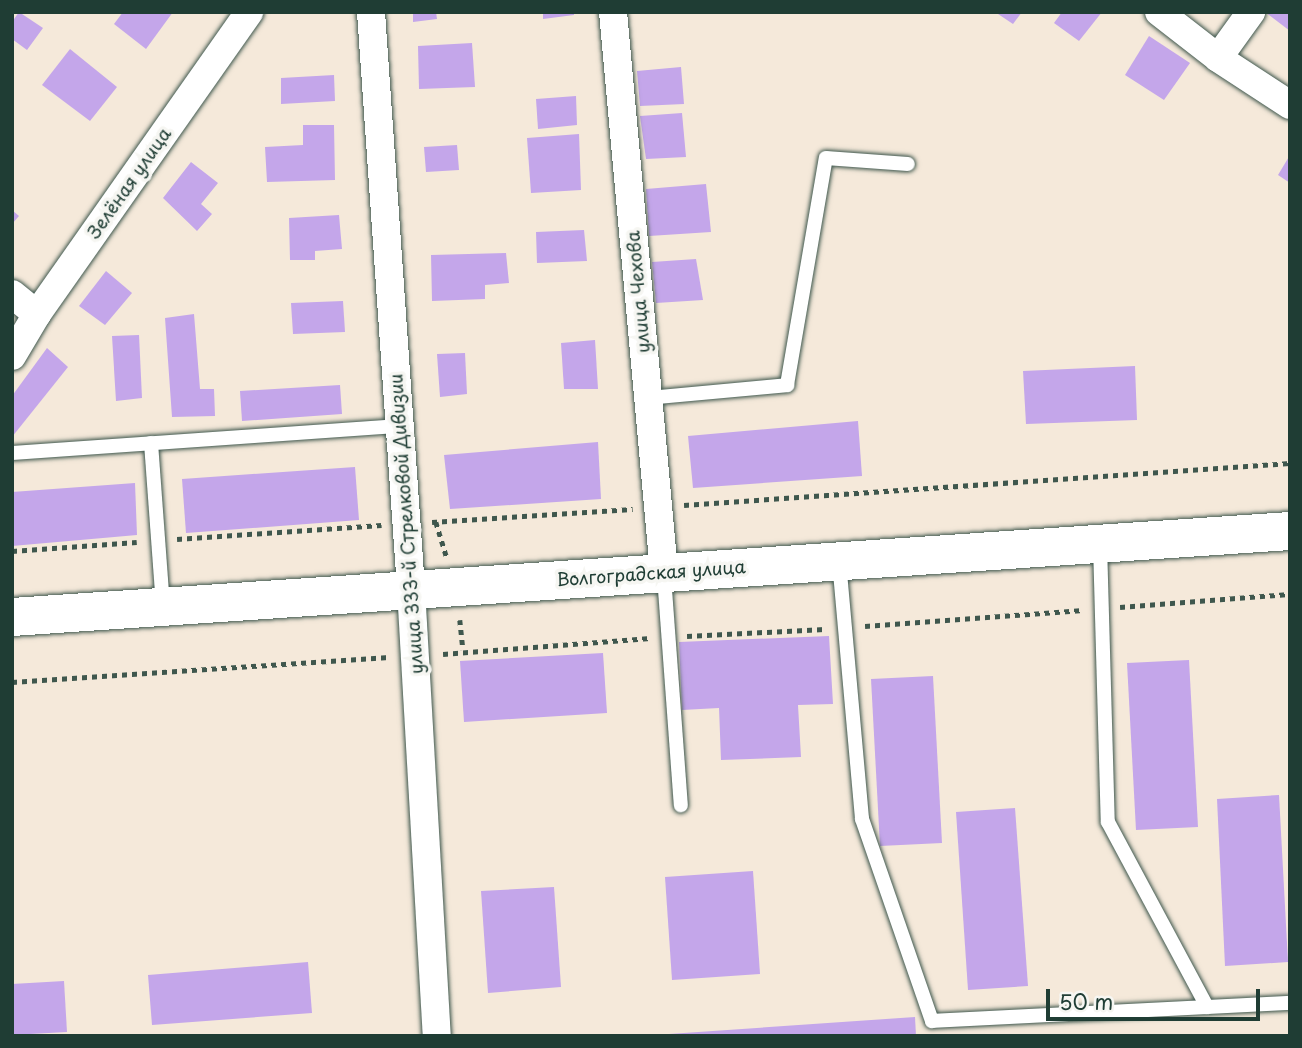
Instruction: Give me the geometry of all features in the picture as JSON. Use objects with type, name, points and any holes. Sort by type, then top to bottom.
[{"type":"main road","name":"Волгоградская улица","points":[[12,617],[664,571],[1290,531]]},
{"type":"street","name":"Зелёная улица","points":[[12,356],[37,314],[249,12]]},
{"type":"street","name":"улица 333-й Стрелковой Дивизии","points":[[371,12],[411,589],[437,1036]]},
{"type":"street","name":"улица Чехова","points":[[613,12],[664,571]]},
{"type":"street","points":[[1159,12],[1218,58],[1290,105]]},
{"type":"street","points":[[1218,58],[1251,12]]},
{"type":"street","points":[[12,294],[37,314]]},
{"type":"lane","points":[[648,398],[787,386],[826,158],[908,164]]},
{"type":"lane","points":[[12,453],[400,426]]},
{"type":"lane","points":[[151,443],[163,607]]},
{"type":"lane","points":[[1100,543],[1108,822],[1207,1007]]},
{"type":"lane","points":[[839,560],[862,819],[932,1021],[1290,1003]]},
{"type":"lane","points":[[664,571],[681,805]]},
{"type":"building","points":[[19,12],[43,28],[27,50],[12,39],[12,22]]},
{"type":"building","points":[[123,12],[173,12],[146,49],[114,24]]},
{"type":"building","points":[[413,12],[436,12],[437,19],[413,22]]},
{"type":"building","points":[[543,12],[574,12],[574,15],[543,19]]},
{"type":"building","points":[[995,12],[1022,12],[1013,24]]},
{"type":"building","points":[[1062,12],[1102,12],[1079,41],[1054,23]]},
{"type":"building","points":[[1265,12],[1290,12],[1290,31]]},
{"type":"building","points":[[1149,36],[1190,63],[1164,100],[1125,75]]},
{"type":"building","points":[[472,43],[475,87],[419,89],[418,46]]},
{"type":"building","points":[[70,49],[117,87],[90,121],[42,85]]},
{"type":"building","points":[[681,67],[684,104],[640,106],[637,71]]},
{"type":"building","points":[[334,75],[335,101],[281,104],[281,78]]},
{"type":"building","points":[[576,96],[577,125],[538,129],[536,99]]},
{"type":"building","points":[[682,113],[686,157],[646,159],[640,116]]},
{"type":"building","points":[[303,125],[334,125],[335,180],[267,182],[265,147],[303,145]]},
{"type":"building","points":[[579,134],[581,190],[531,193],[527,138]]},
{"type":"building","points":[[457,145],[459,170],[426,172],[424,147]]},
{"type":"building","points":[[1290,155],[1290,183],[1278,175]]},
{"type":"building","points":[[191,162],[218,183],[201,204],[212,214],[197,231],[163,198]]},
{"type":"building","points":[[706,184],[711,232],[649,236],[646,189]]},
{"type":"building","points":[[12,210],[19,216],[12,224]]},
{"type":"building","points":[[339,215],[342,249],[315,251],[315,260],[290,260],[289,218]]},
{"type":"building","points":[[584,230],[587,261],[537,263],[536,232]]},
{"type":"building","points":[[506,253],[509,283],[485,285],[485,299],[432,301],[431,255]]},
{"type":"building","points":[[696,259],[703,300],[656,303],[652,262]]},
{"type":"building","points":[[106,271],[132,293],[105,325],[79,306]]},
{"type":"building","points":[[343,301],[345,332],[293,334],[291,303]]},
{"type":"building","points":[[194,314],[200,389],[214,389],[215,416],[172,417],[165,318]]},
{"type":"building","points":[[139,335],[142,398],[116,401],[112,336]]},
{"type":"building","points":[[595,340],[598,389],[564,389],[561,343]]},
{"type":"building","points":[[47,348],[68,367],[12,437],[12,396]]},
{"type":"building","points":[[465,353],[467,394],[440,397],[437,354]]},
{"type":"building","points":[[1135,366],[1137,420],[1026,424],[1023,371]]},
{"type":"building","points":[[340,385],[342,414],[242,421],[240,391]]},
{"type":"building","points":[[858,421],[862,476],[693,488],[688,436]]},
{"type":"building","points":[[598,442],[601,499],[450,509],[444,455]]},
{"type":"building","points":[[355,467],[359,520],[186,533],[182,479]]},
{"type":"building","points":[[135,483],[137,535],[12,546],[12,492]]},
{"type":"building","points":[[829,636],[833,704],[798,705],[801,757],[721,760],[719,708],[682,710],[679,642]]},
{"type":"building","points":[[603,653],[607,713],[464,722],[460,661]]},
{"type":"building","points":[[1189,660],[1198,827],[1136,830],[1127,663]]},
{"type":"building","points":[[933,676],[942,843],[880,846],[871,679]]},
{"type":"building","points":[[1279,795],[1288,962],[1225,966],[1217,799]]},
{"type":"building","points":[[1015,808],[1028,986],[968,990],[956,812]]},
{"type":"building","points":[[753,871],[760,974],[672,980],[665,877]]},
{"type":"building","points":[[554,887],[561,987],[488,993],[481,891]]},
{"type":"building","points":[[308,962],[312,1013],[152,1025],[148,975]]},
{"type":"building","points":[[64,981],[67,1032],[12,1035],[12,984]]},
{"type":"building","points":[[915,1017],[916,1036],[669,1036],[669,1034]]}]
